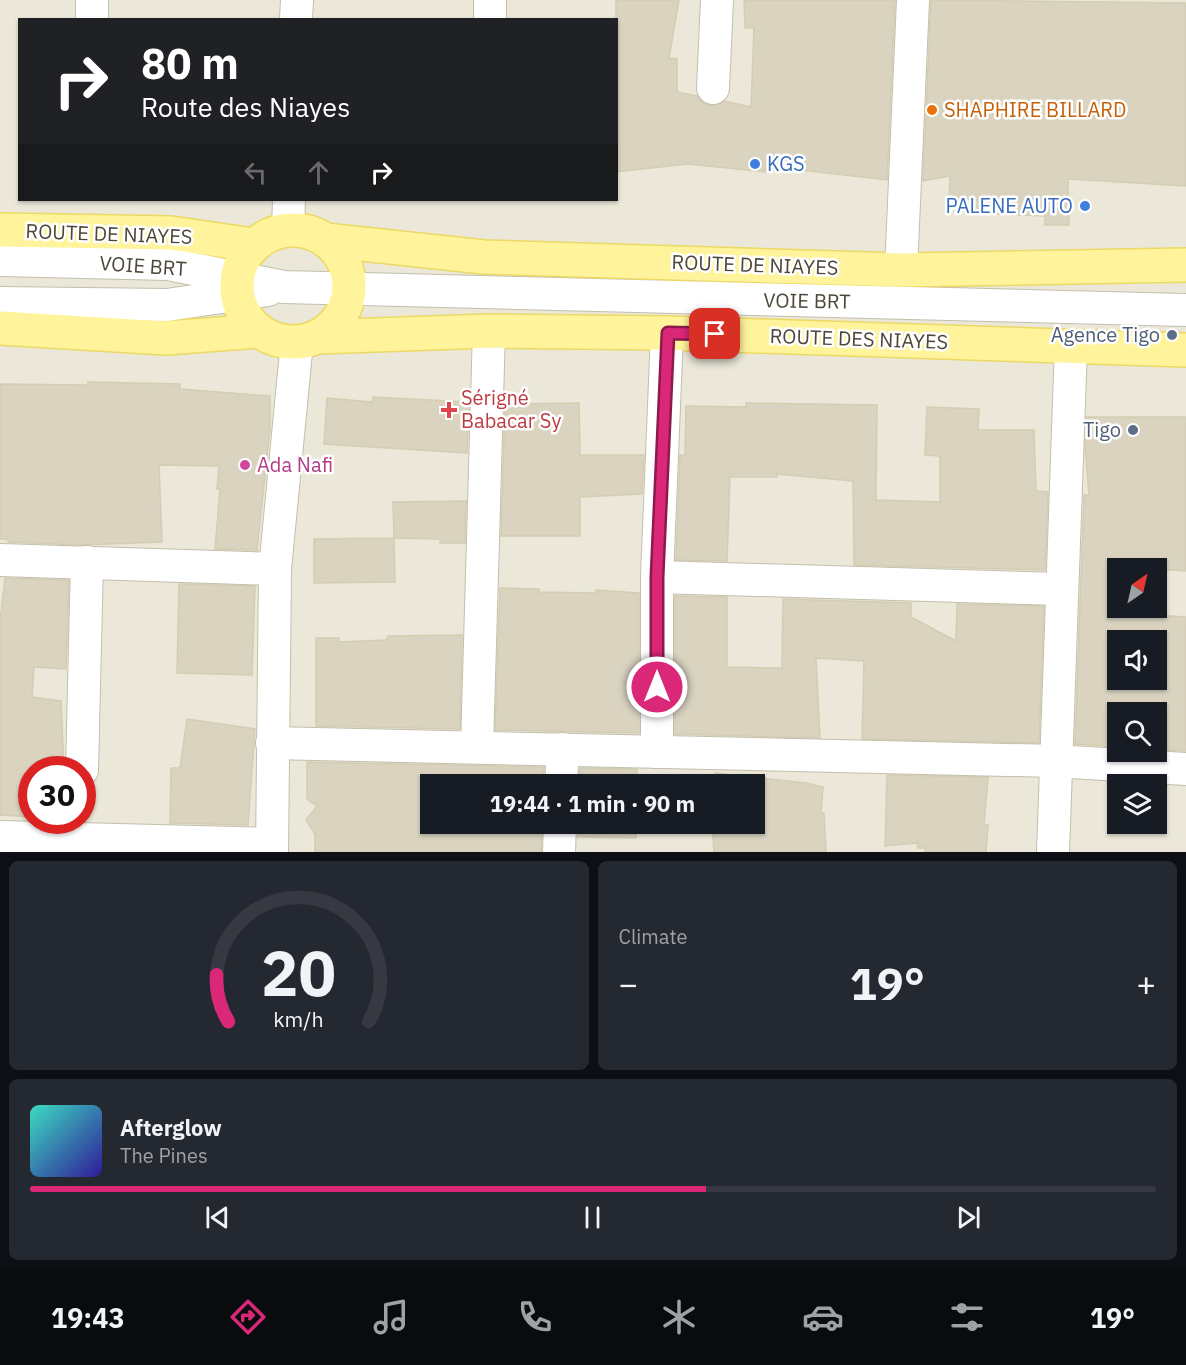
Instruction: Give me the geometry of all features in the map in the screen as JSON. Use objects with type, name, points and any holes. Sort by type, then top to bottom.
[{"type":"main road","name":"ROUTE DE NIAYES","points":[[0,230],[171,233],[253,245],[289,215],[308,232],[325,240],[484,257],[901,270],[1186,265]]},
{"type":"main road","points":[[253,245],[242,261],[237,287],[246,317],[259,331],[277,339],[306,339],[332,326],[343,310],[350,289],[347,272],[339,254],[325,240]]},
{"type":"main road","points":[[0,328],[166,338],[259,331]]},
{"type":"main road","name":"ROUTE DES NIAYES","points":[[306,339],[489,331],[668,333],[1186,350]]},
{"type":"street","points":[[92,0],[92,18]]},
{"type":"street","points":[[296,18],[297,0]]},
{"type":"street","points":[[490,0],[490,18]]},
{"type":"street","points":[[713,88],[717,0]]},
{"type":"street","points":[[901,270],[913,0]]},
{"type":"street","name":"VOIE BRT","points":[[0,260],[168,264],[237,287]]},
{"type":"street","name":"VOIE BRT","points":[[0,303],[167,305],[237,287],[284,287],[1186,310]]},
{"type":"street","points":[[477,747],[489,331]]},
{"type":"street","points":[[657,752],[657,577],[668,333]]},
{"type":"street","points":[[0,837],[79,838],[272,848],[275,569],[306,339]]},
{"type":"street","points":[[1053,852],[1071,346]]},
{"type":"street","points":[[0,560],[275,569]]},
{"type":"street","points":[[82,756],[87,562]]},
{"type":"street","points":[[657,577],[1062,589]]},
{"type":"street","points":[[272,743],[1055,761],[1186,769]]},
{"type":"street","points":[[561,774],[562,749]]},
{"type":"street","points":[[559,852],[560,834]]},
{"type":"shaded area","points":[[0,0],[1186,0],[1186,852],[0,852]]},
{"type":"building","points":[[616,0],[679,0],[669,58],[677,59],[677,92],[697,96],[703,103],[712,106],[724,101],[751,107],[754,28],[745,28],[744,0],[895,0],[887,180],[766,166],[766,172],[688,164],[618,172],[618,18],[616,18]]},
{"type":"building","points":[[931,0],[1186,3],[1186,186],[1068,179],[1069,225],[1045,225],[1045,216],[971,213],[971,199],[949,199],[950,176],[923,181]]},
{"type":"building","points":[[88,382],[180,384],[180,389],[270,396],[270,429],[257,550],[215,549],[220,489],[217,489],[219,466],[159,465],[162,542],[81,545],[8,542],[8,539],[0,539],[0,384],[88,385]]},
{"type":"building","points":[[373,397],[469,402],[467,453],[324,444],[327,398],[372,402]]},
{"type":"building","points":[[579,403],[580,455],[644,455],[642,494],[580,497],[580,536],[501,536],[505,404]]},
{"type":"building","points":[[746,403],[877,405],[876,500],[940,502],[940,456],[925,455],[927,407],[979,409],[978,430],[1034,430],[1036,491],[1048,492],[1045,570],[854,565],[853,481],[777,474],[777,477],[730,477],[727,561],[676,560],[680,455],[685,455],[686,406],[746,407]]},
{"type":"building","points":[[1086,417],[1186,417],[1186,571],[1167,570],[1167,558],[1107,558],[1107,618],[1186,617],[1186,751],[1167,750],[1167,702],[1107,702],[1107,746],[1075,744],[1084,495],[1089,495],[1085,447]]},
{"type":"building","points":[[466,501],[465,543],[440,543],[440,539],[394,538],[393,502]]},
{"type":"building","points":[[394,538],[395,582],[314,583],[314,539]]},
{"type":"building","points":[[5,578],[69,580],[66,669],[34,667],[32,697],[61,701],[63,756],[18,756],[18,816],[0,815],[0,622]]},
{"type":"building","points":[[179,584],[255,586],[252,675],[177,673]]},
{"type":"building","points":[[500,588],[539,589],[539,592],[596,593],[596,590],[639,593],[639,733],[495,730]]},
{"type":"building","points":[[675,596],[727,597],[727,667],[782,668],[783,599],[911,603],[911,617],[956,641],[957,604],[1044,606],[1039,743],[862,739],[864,661],[816,658],[820,738],[675,734]]},
{"type":"building","points":[[462,635],[460,729],[316,726],[316,638],[339,638],[339,642],[386,640],[388,636]]},
{"type":"building","points":[[187,719],[255,729],[248,825],[170,823],[171,768],[180,768]]},
{"type":"building","points":[[307,762],[544,767],[544,774],[420,774],[420,834],[542,834],[541,852],[315,852],[315,834],[306,820],[317,806],[307,799]]},
{"type":"building","points":[[580,768],[637,769],[637,774],[580,774]]},
{"type":"building","points":[[887,775],[988,777],[984,825],[988,825],[986,852],[925,852],[925,848],[918,848],[917,843],[885,846]]},
{"type":"building","points":[[765,778],[823,787],[821,813],[824,813],[826,852],[714,852],[713,834],[765,834]]},
{"type":"building","points":[[578,834],[636,834],[636,838],[578,837]]},
{"type":"place","name":"SHAPHIRE BILLARD","points":[[932,110]]},
{"type":"place","name":"KGS","points":[[755,164]]},
{"type":"place","name":"PALENE AUTO","points":[[1085,206]]},
{"type":"place","name":"Agence Tigo","points":[[1172,335]]},
{"type":"place","name":"Sérigné Babacar Sy","points":[[449,410]]},
{"type":"place","name":"Tigo","points":[[1133,430]]},
{"type":"place","name":"Ada Nafi","points":[[245,465]]},
{"type":"route","points":[[657,687],[657,577],[668,333],[715,334]]}]
